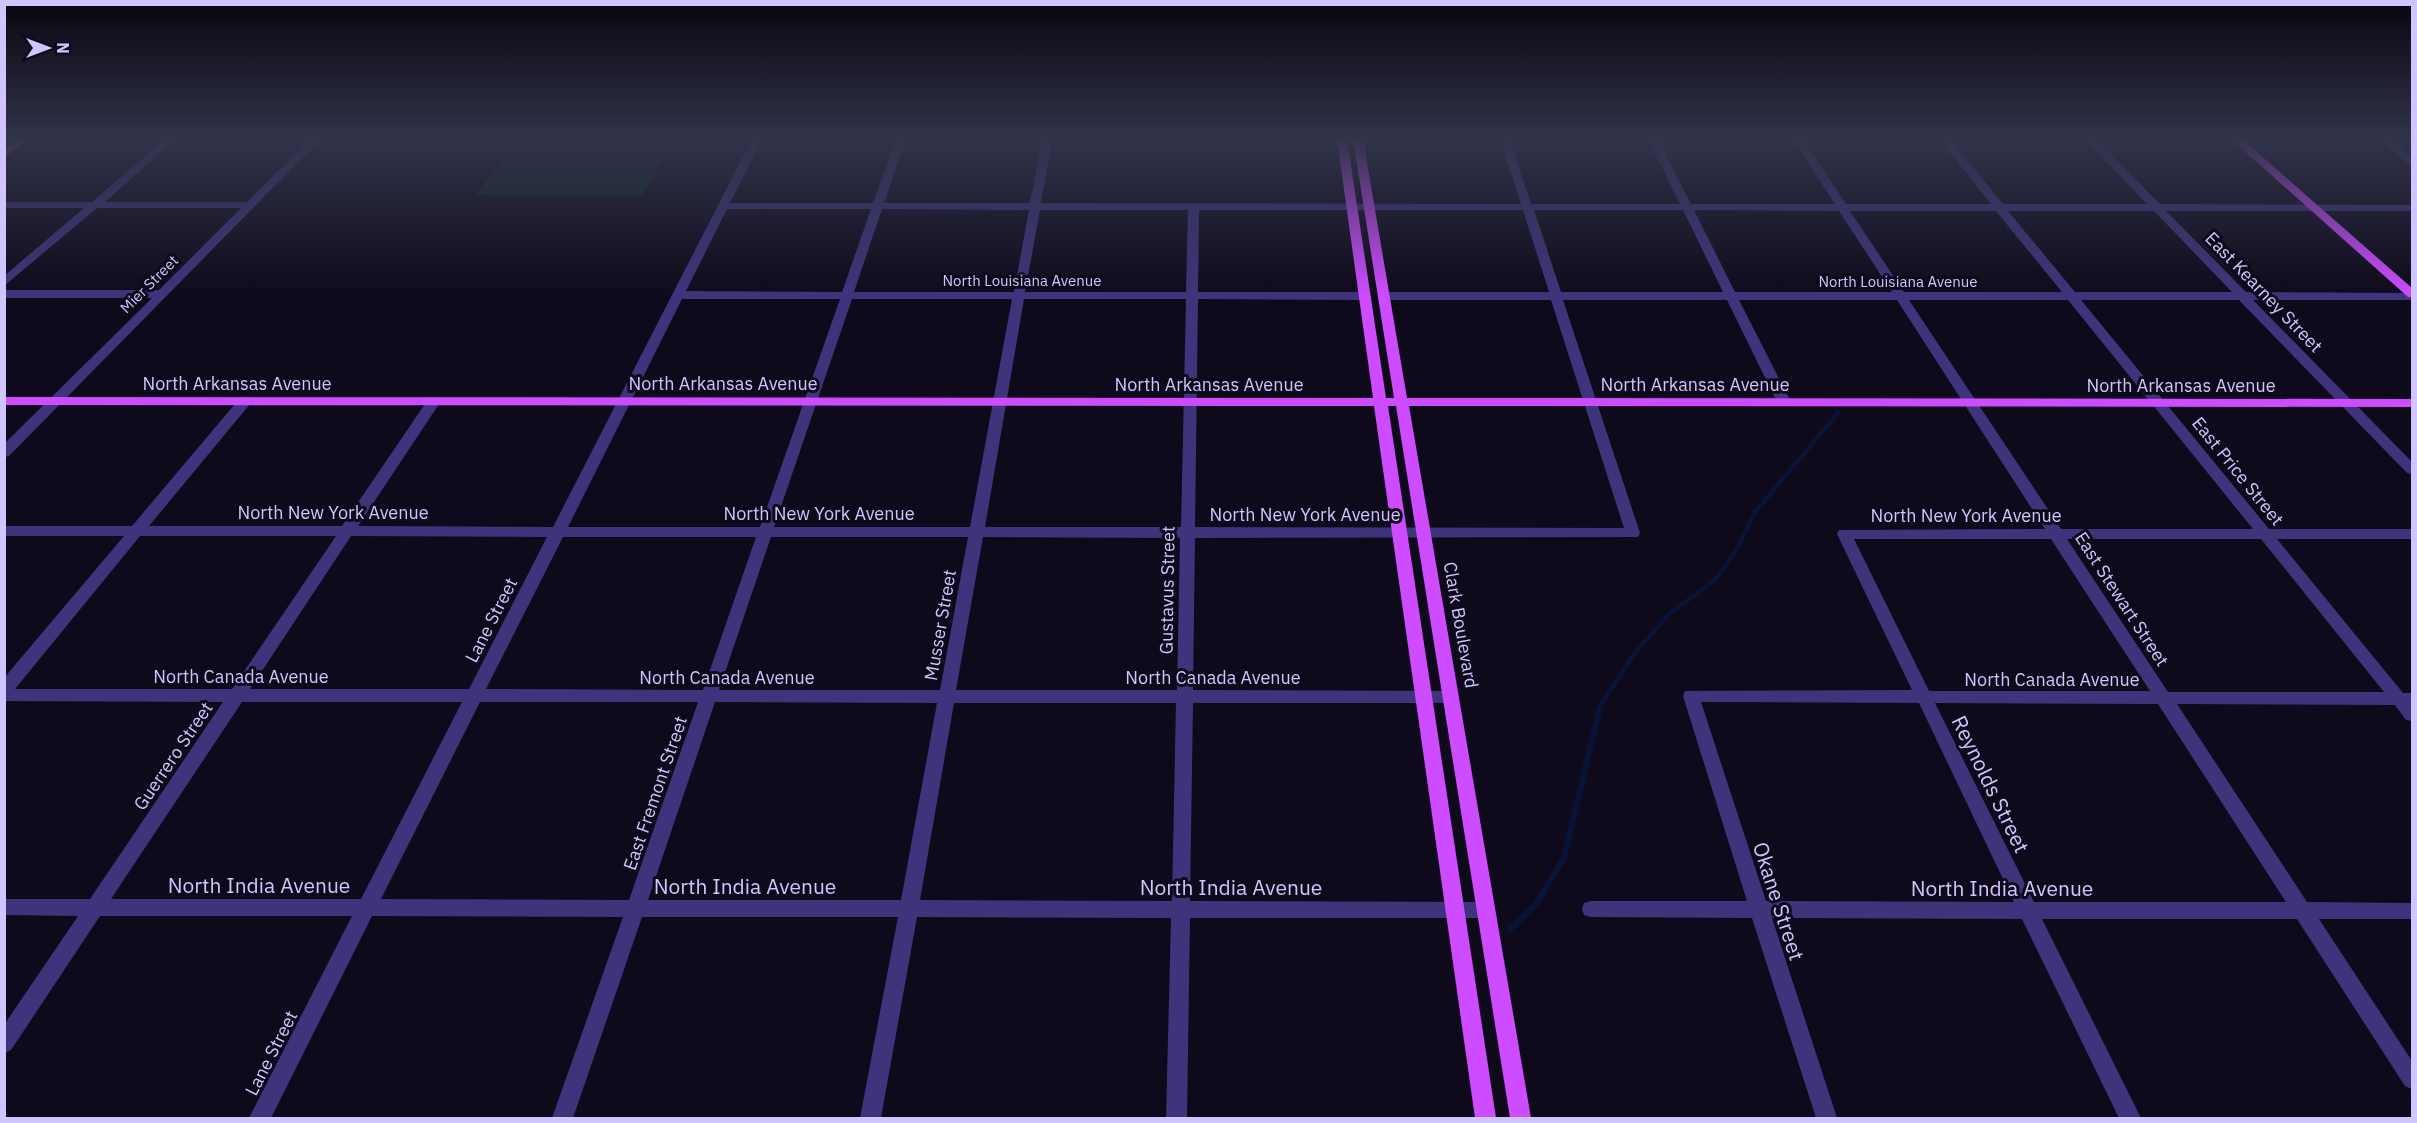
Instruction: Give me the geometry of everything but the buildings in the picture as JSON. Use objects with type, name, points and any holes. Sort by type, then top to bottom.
[{"type":"main road","points":[[1349,191],[1485,1119]]},
{"type":"main road","name":"Clark Boulevard","points":[[1366,191],[1520,1119]]},
{"type":"main road","points":[[2296,191],[2412,295]]},
{"type":"main road","name":"North Arkansas Avenue","points":[[4,401],[2412,403]]},
{"type":"street","points":[[4,283],[111,191]]},
{"type":"street","name":"Mier Street","points":[[4,453],[264,191]]},
{"type":"street","name":"Lane Street","points":[[260,1119],[731,191]]},
{"type":"street","name":"East Fremont Street","points":[[563,1119],[883,191]]},
{"type":"street","name":"Musser Street","points":[[871,1119],[1038,191]]},
{"type":"street","points":[[1522,191],[1591,402]]},
{"type":"street","points":[[1679,191],[1784,402]]},
{"type":"street","name":"East Stewart Street","points":[[1832,191],[2412,1079]]},
{"type":"street","name":"East Price Street","points":[[1986,191],[2265,534],[2406,699],[2412,715]]},
{"type":"street","name":"East Kearney Street","points":[[2141,191],[2412,470]]},
{"type":"street","points":[[4,205],[250,205]]},
{"type":"street","points":[[724,206],[2412,208]]},
{"type":"street","name":"Gustavus Street","points":[[1177,1119],[1194,206]]},
{"type":"street","points":[[4,294],[162,294]]},
{"type":"street","name":"North Louisiana Avenue","points":[[680,295],[1364,296]]},
{"type":"street","name":"North Louisiana Avenue","points":[[1383,296],[2412,295]]},
{"type":"street","points":[[4,690],[245,401]]},
{"type":"street","name":"Guerrero Street","points":[[4,1043],[434,401]]},
{"type":"street","name":"North New York Avenue","points":[[4,531],[1634,533],[1591,402]]},
{"type":"street","name":"North New York Avenue","points":[[1844,534],[2412,534]]},
{"type":"street","name":"Reynolds Street","points":[[1844,534],[2130,1119]]},
{"type":"street","name":"North Canada Avenue","points":[[4,695],[1450,697]]},
{"type":"street","name":"North Canada Avenue","points":[[1691,696],[2406,699]]},
{"type":"street","name":"Okane Street","points":[[1691,696],[1826,1119]]},
{"type":"street","name":"North India Avenue","points":[[4,907],[1485,910]]},
{"type":"street","name":"North India Avenue","points":[[1591,909],[2412,911]]},
{"type":"green space","points":[[478,191],[645,191],[642,196],[475,195]]},
{"type":"waterway","points":[[1599,713],[1601,704],[1634,654],[1669,614],[1715,580],[1738,548],[1755,512],[1838,413]]},
{"type":"waterway","points":[[1510,929],[1536,904],[1564,858],[1599,711]]}]
